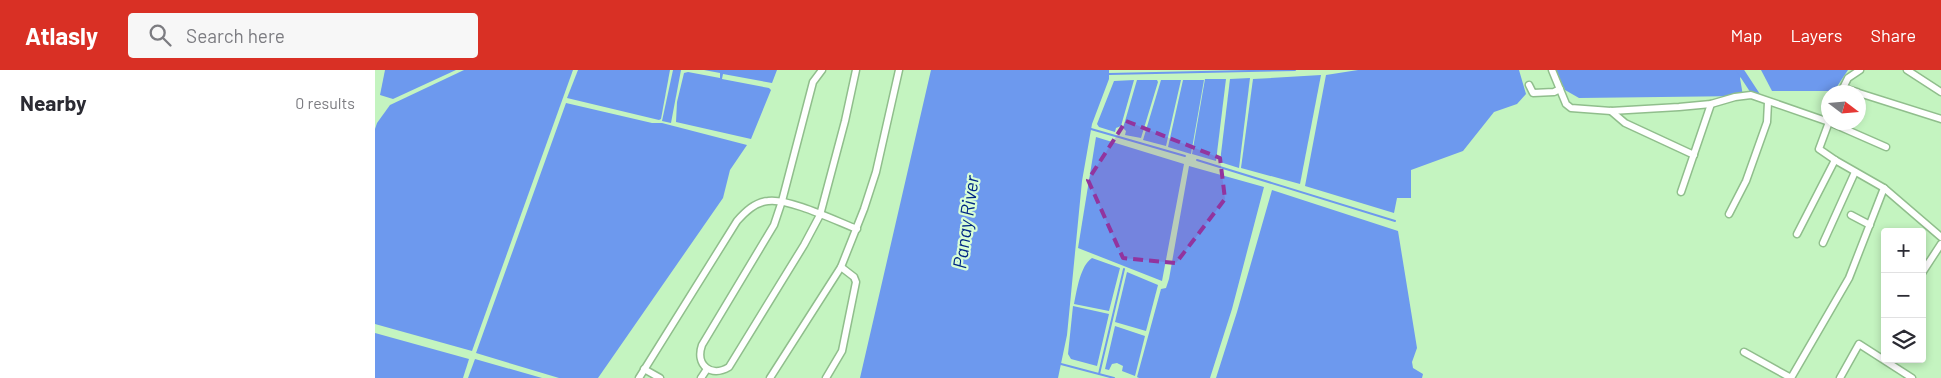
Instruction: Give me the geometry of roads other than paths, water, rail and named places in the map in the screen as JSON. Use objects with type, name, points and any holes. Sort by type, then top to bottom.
[{"type":"street","points":[[822,70],[813,82],[774,225],[767,240],[702,345],[699,355],[707,369],[717,372],[729,367],[804,245],[820,215],[845,121],[855,70]]},
{"type":"street","points":[[770,378],[841,267],[857,228],[876,172],[899,70]]},
{"type":"street","points":[[1552,70],[1566,104],[1571,108],[1611,111],[1711,104],[1735,97],[1751,95],[1821,119]]},
{"type":"street","points":[[1844,85],[1848,78],[1860,70]]},
{"type":"street","points":[[1907,70],[1941,92]]},
{"type":"street","points":[[1529,85],[1533,92],[1553,92],[1560,88]]},
{"type":"street","points":[[1866,96],[1941,119]]},
{"type":"street","points":[[1729,214],[1746,182],[1767,122],[1768,102]]},
{"type":"street","points":[[1681,192],[1711,104]]},
{"type":"street","points":[[1611,111],[1625,123],[1694,156]]},
{"type":"street","points":[[1826,130],[1819,149],[1884,188],[1941,237]]},
{"type":"street","points":[[1847,130],[1886,147]]},
{"type":"street","points":[[1797,234],[1835,160]]},
{"type":"street","points":[[1823,243],[1855,172]]},
{"type":"street","points":[[1744,352],[1791,378],[1849,278],[1884,188]]},
{"type":"street","points":[[639,378],[743,214],[759,203],[769,200],[782,201],[857,228]]},
{"type":"street","points":[[1851,216],[1870,225]]},
{"type":"street","points":[[1926,267],[1941,244]]},
{"type":"street","points":[[827,378],[841,351],[856,282],[841,267]]},
{"type":"street","points":[[1840,378],[1859,344],[1881,355]]},
{"type":"street","points":[[1892,363],[1911,378]]},
{"type":"street","points":[[644,369],[659,378]]},
{"type":"street","points":[[701,378],[707,369]]},
{"type":"water","points":[[385,70],[456,70],[393,99],[380,95]]},
{"type":"water","points":[[464,70],[573,70],[472,351],[375,324],[375,129],[377,123],[390,105]]},
{"type":"water","points":[[578,70],[670,70],[661,119],[567,98]]},
{"type":"water","points":[[673,70],[681,70],[671,123],[662,121]]},
{"type":"water","points":[[704,70],[777,70],[772,83],[723,74],[722,79],[769,88],[771,90],[751,139],[676,122],[677,102],[684,73],[688,72],[720,78],[720,73]]},
{"type":"water","name":"Panay River","points":[[931,70],[1109,70],[1109,79],[1092,124],[1082,181],[1067,335],[1058,378],[860,378]]},
{"type":"water","points":[[1358,70],[1519,70],[1526,94],[1517,104],[1494,112],[1463,151],[1411,170],[1411,198],[1397,198],[1394,213],[1305,186],[1326,75]]},
{"type":"water","points":[[1555,70],[1742,70],[1744,73],[1740,78],[1743,96],[1579,98],[1565,90]]},
{"type":"water","points":[[1761,70],[1848,70],[1838,85],[1821,85],[1821,91],[1772,91]]},
{"type":"water","points":[[1321,75],[1300,184],[1241,168],[1253,79]]},
{"type":"water","points":[[1250,78],[1239,168],[1220,162],[1230,79]]},
{"type":"water","points":[[1205,79],[1226,79],[1216,161],[1192,154]]},
{"type":"water","points":[[1134,80],[1121,126],[1116,128],[1115,132],[1099,127],[1097,124],[1114,81]]},
{"type":"water","points":[[1137,80],[1157,80],[1158,82],[1141,138],[1125,135],[1126,131],[1123,128]]},
{"type":"water","points":[[1161,80],[1181,80],[1166,146],[1143,140]]},
{"type":"water","points":[[1183,80],[1204,80],[1191,154],[1168,147]]},
{"type":"water","points":[[566,103],[652,123],[662,123],[747,145],[730,170],[723,198],[598,378],[559,378],[476,353]]},
{"type":"water","points":[[1096,137],[1184,164],[1162,281],[1078,248]]},
{"type":"water","points":[[1189,166],[1264,187],[1232,309],[1210,378],[1139,378],[1137,377],[1161,289],[1166,288],[1169,279]]},
{"type":"water","points":[[1272,190],[1398,231],[1417,348],[1412,362],[1413,368],[1423,374],[1422,378],[1216,378]]},
{"type":"water","points":[[1092,258],[1120,268],[1109,311],[1074,304],[1082,272]]},
{"type":"water","points":[[1127,272],[1158,285],[1146,331],[1115,322]]},
{"type":"water","points":[[1073,306],[1109,314],[1097,366],[1071,359],[1068,354]]},
{"type":"water","points":[[1115,326],[1145,336],[1135,376],[1122,371],[1123,366],[1117,363],[1112,364],[1109,370],[1105,369]]},
{"type":"water","points":[[375,333],[469,359],[463,378],[375,378]]},
{"type":"water","points":[[475,359],[542,378],[468,378]]},
{"type":"waterway","points":[[1109,74],[1295,70]]},
{"type":"waterway","points":[[1740,70],[1757,96]]},
{"type":"waterway","points":[[1091,129],[1185,156]]},
{"type":"waterway","points":[[1197,160],[1395,221]]},
{"type":"waterway","points":[[1099,374],[1124,269]]},
{"type":"waterway","points":[[1061,364],[1114,378]]}]
